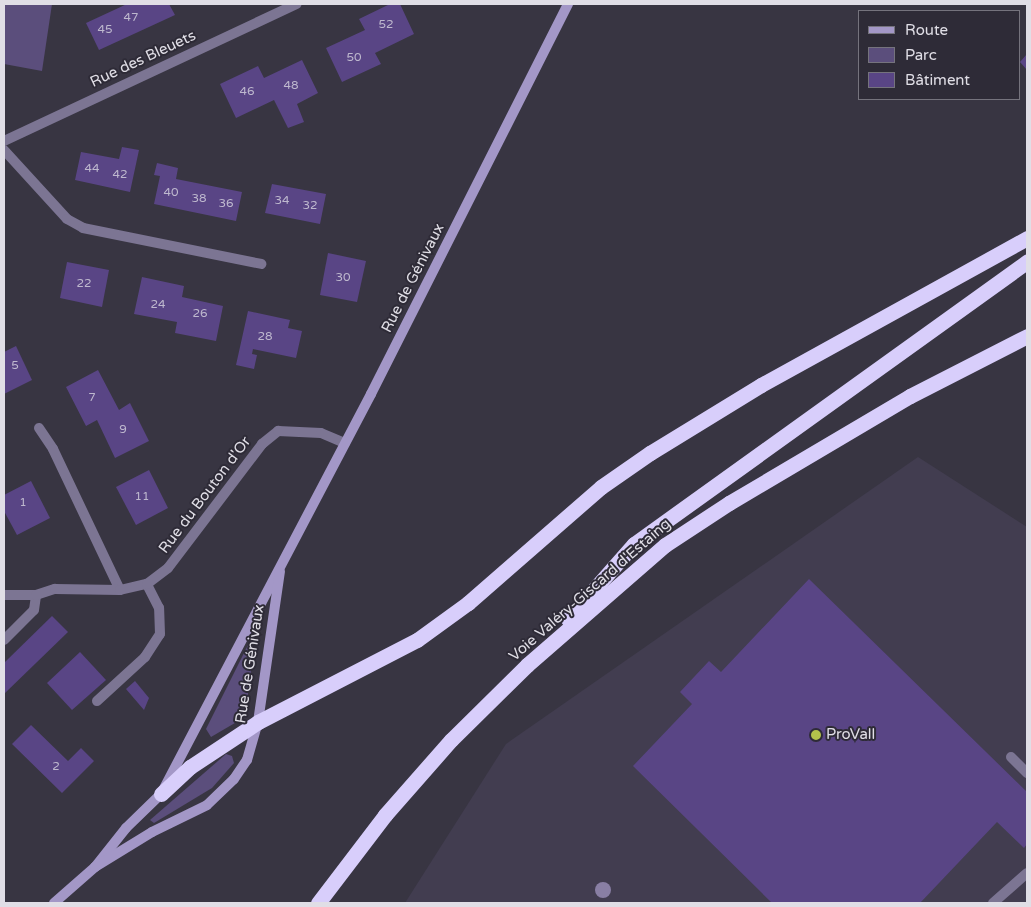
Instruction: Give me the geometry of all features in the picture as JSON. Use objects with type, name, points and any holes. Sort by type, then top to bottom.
[{"type":"highway","points":[[161,794],[190,767],[258,722],[417,640],[468,603],[601,487],[650,453],[761,385],[1027,238]]},
{"type":"highway","points":[[527,665],[634,544],[1027,262]]},
{"type":"highway","name":"Voie Valéry-Giscard d'Estaing","points":[[318,903],[385,815],[451,740],[527,665],[665,545],[729,503],[910,396],[1027,336]]},
{"type":"street","name":"Rue des Bleuets","points":[[4,141],[296,4]]},
{"type":"street","name":"Rue de Génivaux","points":[[54,903],[95,867],[126,828],[161,794],[345,443],[568,4]]},
{"type":"street","points":[[4,150],[67,219],[83,228],[261,264]]},
{"type":"street","points":[[39,428],[53,449],[120,590]]},
{"type":"street","name":"Rue du Bouton d'Or","points":[[4,595],[36,595],[55,589],[120,590],[147,584],[168,568],[262,444],[278,431],[321,433],[345,443]]},
{"type":"street","name":"Rue de Génivaux","points":[[95,867],[222,794],[247,760],[258,722],[281,564]]},
{"type":"street","points":[[97,701],[146,657],[160,634],[159,608],[147,584]]},
{"type":"street","points":[[4,640],[34,610],[36,595]]},
{"type":"street","points":[[1011,757],[1027,773]]},
{"type":"street","points":[[993,903],[1027,873]]},
{"type":"shaded area","points":[[918,457],[1027,527],[1027,903],[405,903],[506,744]]},
{"type":"green space","points":[[4,4],[52,4],[42,71],[4,64]]},
{"type":"green space","points":[[255,640],[246,709],[240,720],[211,737],[206,729],[250,641]]},
{"type":"green space","points":[[226,754],[232,756],[234,763],[212,788],[154,823],[150,820]]},
{"type":"building","points":[[127,4],[169,4],[175,15],[99,50],[86,23]]},
{"type":"building","points":[[390,4],[400,4],[414,34],[375,53],[381,64],[342,82],[326,48],[365,30],[359,19]]},
{"type":"building","points":[[1027,54],[1027,70],[1021,63]]},
{"type":"building","points":[[302,60],[318,93],[297,104],[304,122],[288,128],[274,100],[236,118],[220,84],[258,66],[264,78]]},
{"type":"building","points":[[122,147],[139,150],[130,192],[75,180],[81,152],[119,159]]},
{"type":"building","points":[[157,163],[178,168],[176,179],[242,192],[236,221],[154,204],[160,176],[154,175]]},
{"type":"building","points":[[272,184],[326,194],[320,224],[265,213]]},
{"type":"building","points":[[328,253],[366,261],[357,302],[320,295]]},
{"type":"building","points":[[67,262],[109,270],[102,307],[60,298]]},
{"type":"building","points":[[142,277],[184,286],[182,297],[223,306],[216,341],[175,333],[177,322],[134,314]]},
{"type":"building","points":[[248,311],[290,320],[288,328],[302,331],[296,358],[253,349],[252,354],[257,355],[254,369],[236,365]]},
{"type":"building","points":[[16,346],[32,380],[4,394],[4,352]]},
{"type":"building","points":[[98,370],[119,410],[130,403],[149,441],[115,458],[97,420],[86,426],[66,387]]},
{"type":"building","points":[[149,470],[168,508],[136,525],[116,487]]},
{"type":"building","points":[[31,481],[50,518],[17,535],[4,511],[4,495]]},
{"type":"building","name":"ProVall","points":[[809,579],[1027,792],[1027,844],[1024,848],[997,822],[920,903],[772,903],[633,766],[692,704],[680,692],[709,661],[721,672]]},
{"type":"building","points":[[52,616],[68,632],[4,694],[4,663]]},
{"type":"building","points":[[80,652],[106,680],[72,710],[47,683]]},
{"type":"building","points":[[135,681],[149,698],[144,710],[126,689]]},
{"type":"building","points":[[31,725],[68,761],[81,748],[94,761],[62,793],[12,744]]},
{"type":"place","name":"ProVall","points":[[816,735]]}]
